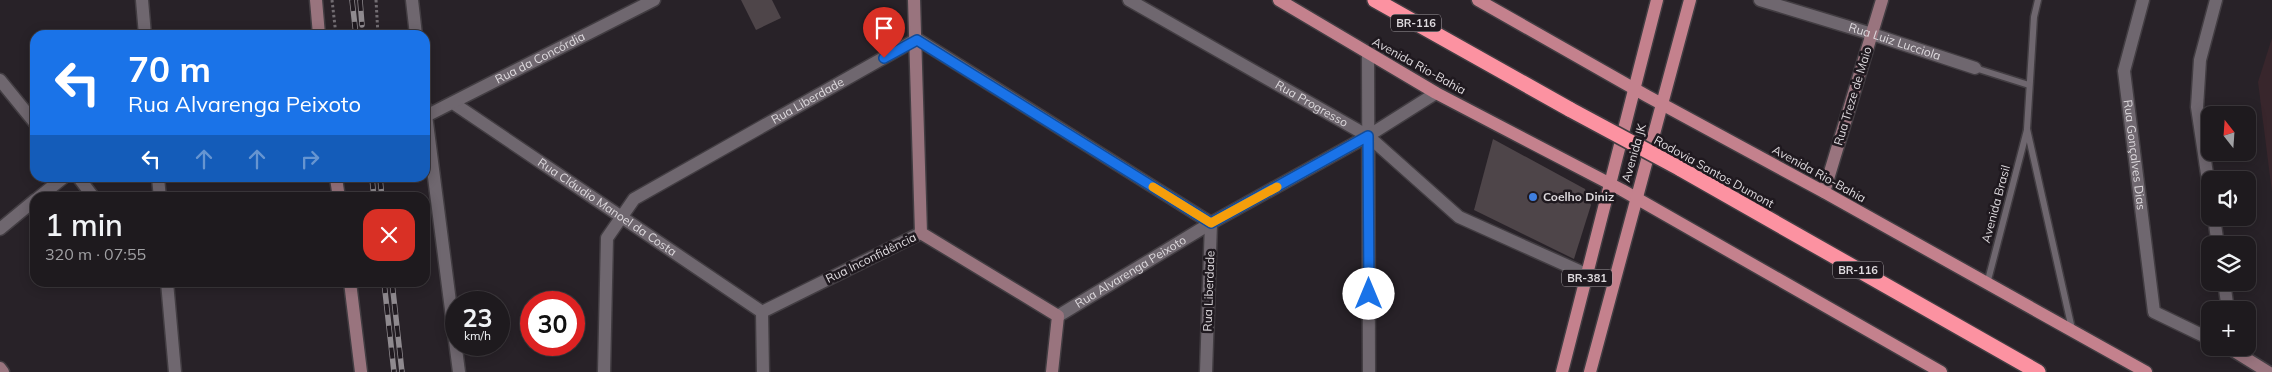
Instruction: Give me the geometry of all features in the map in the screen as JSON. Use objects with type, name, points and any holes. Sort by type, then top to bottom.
[{"type":"highway","name":"Rodovia Santos Dumont","points":[[1374,0],[1679,168],[2038,372]]},
{"type":"main road","name":"Avenida Rio-Bahia","points":[[1278,0],[1436,93],[1636,198],[1941,372]]},
{"type":"main road","name":"Avenida Rio-Bahia","points":[[1478,0],[1635,90],[1824,192],[2146,372]]},
{"type":"main road","name":"Avenida JK","points":[[1562,372],[1657,0]]},
{"type":"main road","name":"Avenida JK","points":[[1590,372],[1690,0]]},
{"type":"street","points":[[142,0],[145,30]]},
{"type":"street","points":[[316,0],[319,30]]},
{"type":"street","points":[[412,0],[415,30]]},
{"type":"street","name":"Rua da Concórdia","points":[[430,111],[453,103],[654,0]]},
{"type":"street","points":[[914,0],[917,40],[921,233]]},
{"type":"street","name":"Rua Progresso","points":[[1129,0],[1368,136],[1458,217],[1588,275]]},
{"type":"street","name":"Rua Luiz Lucciola","points":[[1760,0],[1975,68]]},
{"type":"street","name":"Rua Treze de Maio","points":[[1824,192],[1882,0]]},
{"type":"street","name":"Rua Gonçalves Dias","points":[[2143,0],[2124,71],[2154,312],[2201,335]]},
{"type":"street","points":[[2207,171],[2197,108],[2200,60],[2216,0]]},
{"type":"street","points":[[917,40],[1211,223]]},
{"type":"street","name":"Rua Liberdade","points":[[604,372],[607,238],[634,199],[917,40]]},
{"type":"street","points":[[1368,54],[1369,372]]},
{"type":"street","points":[[0,80],[30,118]]},
{"type":"street","name":"Rua Alvarenga Peixoto","points":[[1058,316],[1211,223],[1368,136],[1436,93]]},
{"type":"street","name":"Rua Cláudio Manoel da Costa","points":[[453,103],[762,312]]},
{"type":"street","points":[[430,144],[459,372]]},
{"type":"street","points":[[46,192],[58,182]]},
{"type":"street","points":[[81,182],[89,192]]},
{"type":"street","points":[[0,229],[30,204]]},
{"type":"street","name":"Rua Liberdade","points":[[1206,372],[1211,223]]},
{"type":"street","name":"Rua Inconfidência","points":[[762,312],[921,233],[1058,316]]},
{"type":"street","points":[[351,287],[361,372]]},
{"type":"street","points":[[168,288],[175,372]]},
{"type":"street","points":[[762,312],[763,372]]},
{"type":"street","points":[[1052,372],[1058,316]]},
{"type":"street","points":[[2242,356],[2268,372]]},
{"type":"street","points":[[0,368],[3,372]]},
{"type":"lane","points":[[2038,0],[2034,17],[2027,129],[2072,329]]},
{"type":"lane","name":"Rua Luiz Lucciola","points":[[1975,68],[2029,85]]},
{"type":"lane","name":"Avenida Brasil","points":[[1987,284],[2027,129]]},
{"type":"path","points":[[332,0],[335,30]]},
{"type":"path","points":[[376,0],[378,30]]},
{"type":"shaded area","points":[[2272,38],[2272,192],[2258,82]]},
{"type":"building","points":[[741,0],[772,0],[781,18],[756,30]]},
{"type":"building","name":"Coelho Diniz","points":[[1493,139],[1585,189],[1591,205],[1574,259],[1474,210]]},
{"type":"railway","points":[[352,0],[355,30]]},
{"type":"railway","points":[[360,0],[362,25]]},
{"type":"railway","points":[[372,182],[373,192]]},
{"type":"railway","points":[[380,182],[381,192]]},
{"type":"railway","points":[[385,287],[394,372]]},
{"type":"railway","points":[[393,287],[402,372]]},
{"type":"slow traffic","points":[[1153,187],[1211,223],[1277,187]]},
{"type":"place","name":"Coelho Diniz","points":[[1533,197]]},
{"type":"route","points":[[884,58],[917,40],[1211,223],[1368,136],[1369,294]]}]
